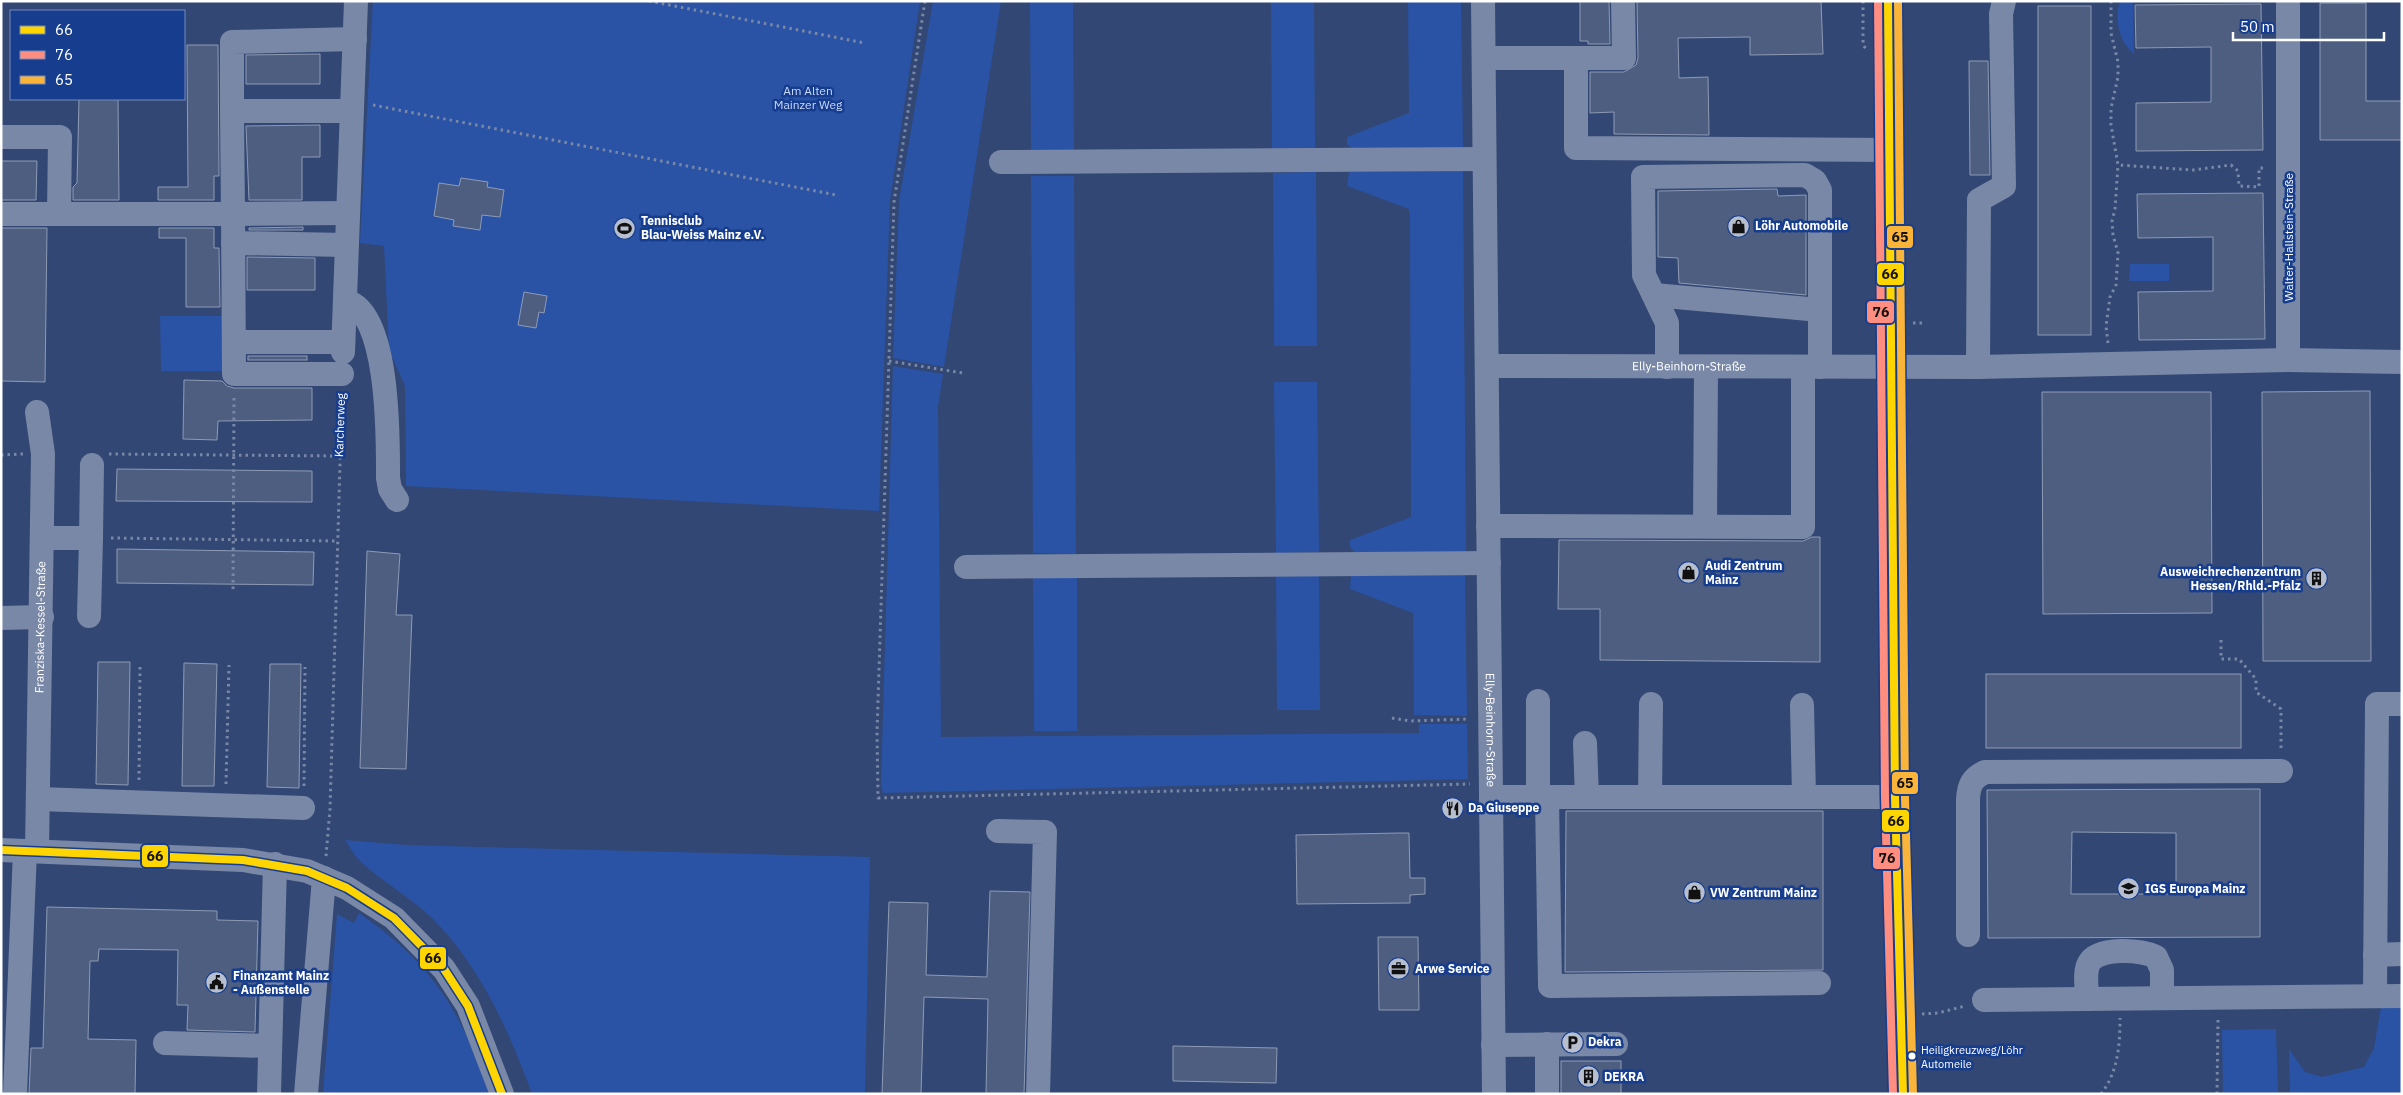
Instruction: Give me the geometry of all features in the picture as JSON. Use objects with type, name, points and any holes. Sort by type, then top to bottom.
[{"type":"street","points":[[343,356],[356,1]]},
{"type":"street","name":"Elly-Beinhorn-Straße","points":[[1483,1],[1494,1094]]},
{"type":"street","points":[[1484,58],[1624,58],[1623,1]]},
{"type":"street","points":[[1888,1],[1895,797],[1903,1094]]},
{"type":"street","points":[[1978,367],[1979,200],[2004,186],[2001,14],[2004,1]]},
{"type":"street","name":"Walter-Hallstein-Straße","points":[[2288,1],[2288,360]]},
{"type":"street","points":[[343,356],[234,374],[232,42],[355,40]]},
{"type":"street","points":[[1576,58],[1576,148],[1888,150]]},
{"type":"street","points":[[232,111],[353,106]]},
{"type":"street","points":[[1,137],[60,137],[59,214]]},
{"type":"street","points":[[1001,162],[1484,159]]},
{"type":"street","points":[[1488,526],[1803,527],[1811,367],[1820,310],[1820,190],[1814,181],[1805,175],[1643,177],[1644,275],[1667,323],[1667,367]]},
{"type":"street","points":[[1,214],[348,213]]},
{"type":"street","points":[[233,243],[347,245]]},
{"type":"street","points":[[1654,295],[1820,310]]},
{"type":"street","points":[[345,302],[349,302],[362,313],[370,325],[378,345],[385,396],[388,478],[390,489],[397,500]]},
{"type":"street","points":[[234,342],[343,356]]},
{"type":"street","points":[[2288,360],[2402,362]]},
{"type":"street","name":"Elly-Beinhorn-Straße","points":[[1487,366],[1978,367],[2110,362],[2288,360]]},
{"type":"street","points":[[1704,526],[1706,367]]},
{"type":"street","name":"Franziska-Kessel-Straße","points":[[16,1094],[31,851],[38,799],[42,617],[42,454],[37,412]]},
{"type":"street","points":[[89,616],[96,460]]},
{"type":"street","points":[[42,538],[91,538]]},
{"type":"street","points":[[966,567],[1488,563]]},
{"type":"street","points":[[1,618],[42,617]]},
{"type":"street","points":[[1538,702],[1550,986],[1819,983]]},
{"type":"street","points":[[1650,797],[1651,704]]},
{"type":"street","points":[[2375,996],[2377,704],[2402,704]]},
{"type":"street","points":[[1802,705],[1804,796]]},
{"type":"street","points":[[1585,743],[1587,797]]},
{"type":"street","points":[[1968,935],[1968,799],[1971,781],[1978,775],[1985,772],[2280,771]]},
{"type":"street","points":[[1491,797],[1895,797]]},
{"type":"street","points":[[38,799],[303,808]]},
{"type":"street","points":[[998,831],[1045,832],[1038,1094]]},
{"type":"street","points":[[1,850],[243,860],[275,864],[324,878],[375,904],[394,918],[444,969],[468,1006],[502,1094]]},
{"type":"street","points":[[269,1094],[275,864]]},
{"type":"street","points":[[306,1094],[324,878]]},
{"type":"street","points":[[2087,998],[2087,968],[2090,961],[2094,956],[2108,952],[2142,952],[2156,957],[2162,970],[2162,997]]},
{"type":"street","points":[[2375,955],[2402,954]]},
{"type":"street","points":[[1984,1000],[2218,996],[2402,996]]},
{"type":"street","points":[[165,1043],[269,1046]]},
{"type":"street","points":[[1547,1044],[1547,1094]]},
{"type":"street","points":[[1493,1045],[1616,1044]]},
{"type":"path","points":[[649,1],[865,43]]},
{"type":"path","points":[[2110,362],[2106,326],[2110,297],[2116,285],[2118,253],[2113,235],[2112,221],[2115,209],[2118,165],[2111,125],[2111,108],[2118,77],[2118,62],[2111,33],[2111,1]]},
{"type":"path","points":[[353,106],[836,195]]},
{"type":"path","points":[[2118,165],[2193,170],[2231,164],[2238,171],[2239,186],[2259,187],[2259,168],[2289,170]]},
{"type":"path","name":"Karcherweg","points":[[328,849],[343,356]]},
{"type":"path","points":[[889,361],[964,373]]},
{"type":"path","points":[[233,589],[234,374]]},
{"type":"path","points":[[96,460],[234,454],[339,456]]},
{"type":"path","points":[[91,538],[337,541]]},
{"type":"path","points":[[2221,640],[2221,659],[2239,659],[2256,679],[2256,692],[2281,710],[2280,771]]},
{"type":"path","points":[[225,805],[229,665]]},
{"type":"path","points":[[138,802],[140,666]]},
{"type":"path","points":[[303,808],[305,667]]},
{"type":"path","points":[[1392,718],[1410,721],[1470,719]]},
{"type":"path","points":[[2217,1094],[2218,996]]},
{"type":"path","points":[[2102,1094],[2108,1086],[2118,1053],[2120,998]]},
{"type":"path","points":[[1919,1014],[1938,1013],[1961,1007]]},
{"type":"green space","name":"Am Alten Mainzer Weg","points":[[373,1],[920,1],[890,201],[879,511],[406,486],[405,386],[389,350],[384,246],[360,243]]},
{"type":"green space","points":[[933,1],[1001,1],[944,367],[893,358],[899,201]]},
{"type":"green space","points":[[1030,1],[1073,1],[1074,152],[1031,152]]},
{"type":"green space","points":[[1271,1],[1314,1],[1315,150],[1272,150]]},
{"type":"green space","points":[[1408,1],[1461,1],[1463,148],[1353,149],[1347,144],[1347,137],[1409,113]]},
{"type":"green space","points":[[2120,1],[2133,1],[2134,54],[2121,37],[2119,30],[2118,8]]},
{"type":"green space","points":[[1463,171],[1466,552],[1354,552],[1350,547],[1350,540],[1411,517],[1410,221],[1409,209],[1347,186],[1349,172]]},
{"type":"green space","points":[[1316,172],[1317,346],[1274,346],[1273,173]]},
{"type":"green space","points":[[1031,176],[1074,176],[1076,554],[1033,553]]},
{"type":"green space","points":[[2130,264],[2169,264],[2169,281],[2129,281]]},
{"type":"green space","points":[[160,316],[222,316],[223,371],[161,371]]},
{"type":"green space","points":[[893,366],[943,374],[938,407],[941,737],[1419,733],[1419,724],[1467,724],[1468,779],[883,793],[881,785]]},
{"type":"green space","points":[[1274,382],[1317,382],[1319,552],[1276,553]]},
{"type":"green space","points":[[1276,575],[1319,575],[1320,710],[1277,710]]},
{"type":"green space","points":[[1351,575],[1465,575],[1467,716],[1414,715],[1413,613],[1350,589]]},
{"type":"green space","points":[[1077,576],[1077,731],[1034,731],[1033,577]]},
{"type":"green space","points":[[345,840],[406,845],[870,857],[865,1094],[532,1094],[503,1022],[478,977],[463,955],[430,916],[363,864]]},
{"type":"green space","points":[[359,913],[407,952],[426,971],[441,991],[467,1037],[490,1094],[323,1094],[337,914],[354,923]]},
{"type":"green space","points":[[2381,1007],[2402,1007],[2402,1094],[2290,1094],[2289,1049],[2305,1072],[2322,1077],[2364,1067],[2374,1048]]},
{"type":"green space","points":[[2276,1029],[2278,1094],[2223,1094],[2222,1030]]},
{"type":"building","points":[[1580,1],[1609,1],[1610,44],[1588,44],[1588,41],[1580,41]]},
{"type":"building","points":[[1637,1],[1821,1],[1823,54],[1750,55],[1750,37],[1678,38],[1679,78],[1708,77],[1709,135],[1614,134],[1614,112],[1590,113],[1590,72],[1624,72],[1636,65],[1638,58]]},
{"type":"building","points":[[2320,3],[2366,3],[2366,101],[2402,101],[2402,140],[2320,140]]},
{"type":"building","points":[[2261,4],[2263,150],[2136,151],[2136,103],[2211,102],[2211,47],[2136,48],[2135,5]]},
{"type":"building","points":[[2038,6],[2091,6],[2091,335],[2038,335]]},
{"type":"building","points":[[187,45],[218,45],[219,176],[214,176],[214,200],[158,200],[158,187],[188,187]]},
{"type":"building","points":[[320,54],[320,84],[246,84],[246,55]]},
{"type":"building","points":[[1969,61],[1988,61],[1990,175],[1970,175]]},
{"type":"building","points":[[79,100],[118,100],[119,200],[73,200],[73,187],[77,183]]},
{"type":"building","points":[[320,125],[320,157],[302,157],[302,200],[249,200],[246,126]]},
{"type":"building","points":[[1,161],[37,161],[36,200],[1,200]]},
{"type":"building","points":[[461,178],[488,182],[487,187],[504,190],[500,217],[482,215],[480,230],[453,226],[454,220],[434,216],[439,183],[459,186]]},
{"type":"building","name":"Löhr Automobile","points":[[1777,189],[1778,196],[1806,195],[1806,295],[1679,283],[1678,258],[1658,257],[1658,191]]},
{"type":"building","points":[[2263,193],[2265,339],[2139,340],[2138,292],[2213,291],[2213,237],[2138,238],[2137,194]]},
{"type":"building","points":[[303,227],[303,230],[249,230],[249,228]]},
{"type":"building","points":[[1,228],[47,228],[45,382],[1,381]]},
{"type":"building","points":[[159,228],[214,228],[214,248],[219,248],[220,307],[186,307],[186,238],[159,238]]},
{"type":"building","points":[[247,257],[315,258],[315,290],[247,290]]},
{"type":"building","points":[[524,292],[547,296],[544,313],[539,312],[536,328],[518,325]]},
{"type":"building","points":[[248,356],[307,356],[307,360],[248,360]]},
{"type":"building","points":[[184,380],[222,381],[227,386],[234,388],[312,388],[312,420],[218,421],[217,440],[183,439]]},
{"type":"building","name":"Ausweichrechenzentrum Hessen/Rhld.-Pfalz","points":[[2370,391],[2371,661],[2263,661],[2262,392]]},
{"type":"building","points":[[2042,392],[2211,392],[2212,613],[2043,614]]},
{"type":"building","points":[[117,469],[312,471],[312,502],[116,501]]},
{"type":"building","name":"Audi Zentrum Mainz","points":[[1812,537],[1820,537],[1820,662],[1600,660],[1600,609],[1558,609],[1559,540],[1803,541]]},
{"type":"building","points":[[117,549],[314,552],[313,585],[117,583]]},
{"type":"building","points":[[367,551],[400,554],[396,615],[412,615],[406,769],[360,768]]},
{"type":"building","points":[[98,662],[130,662],[128,785],[96,784]]},
{"type":"building","points":[[184,663],[217,664],[214,786],[182,786]]},
{"type":"building","points":[[270,664],[301,664],[299,788],[267,787]]},
{"type":"building","points":[[1986,674],[2241,674],[2241,748],[1986,748]]},
{"type":"building","points":[[2260,789],[2260,937],[1988,938],[1987,790]],"holes":[[[2072,832],[2176,833],[2176,894],[2071,894]]]},
{"type":"building","name":"VW Zentrum Mainz","points":[[1566,811],[1823,811],[1823,970],[1565,972]]},
{"type":"building","points":[[1409,833],[1410,878],[1425,878],[1425,894],[1410,895],[1410,903],[1297,904],[1296,835]]},
{"type":"building","points":[[990,891],[1030,892],[1024,1094],[986,1094],[988,999],[924,997],[921,1094],[882,1094],[889,902],[928,903],[926,975],[987,977]]},
{"type":"building","name":"Finanzamt Mainz - Außenstelle","points":[[47,907],[217,911],[217,920],[258,921],[255,1032],[187,1030],[188,1005],[177,1005],[178,950],[99,949],[98,961],[90,961],[88,1039],[136,1040],[135,1094],[29,1094],[31,1048],[43,1048]]},
{"type":"building","name":"Arwe Service","points":[[1378,937],[1418,937],[1419,1010],[1379,1010]]},
{"type":"building","points":[[1173,1046],[1277,1048],[1276,1083],[1173,1081]]},
{"type":"building","name":"DEKRA","points":[[1561,1061],[1621,1061],[1621,1094],[1561,1094]]},
{"type":"transit line","name":"76","points":[[1878,1],[1885,797],[1893,1094]]},
{"type":"transit line","name":"66","points":[[1888,1],[1895,797],[1903,1094]]},
{"type":"transit line","name":"65","points":[[1898,1],[1905,797],[1913,1094]]},
{"type":"transit line","name":"66","points":[[1,850],[243,860],[307,871],[347,888],[394,918],[444,969],[468,1006],[502,1094]]},
{"type":"place","name":"Löhr Automobile","points":[[1739,226]]},
{"type":"place","name":"Tennisclub Blau-Weiss Mainz e.V.","points":[[625,228]]},
{"type":"place","name":"Audi Zentrum Mainz","points":[[1689,573]]},
{"type":"place","name":"Ausweichrechenzentrum Hessen/Rhld.-Pfalz","points":[[2317,579]]},
{"type":"place","name":"Da Giuseppe","points":[[1452,808]]},
{"type":"place","name":"IGS Europa Mainz","points":[[2129,889]]},
{"type":"place","name":"VW Zentrum Mainz","points":[[1694,893]]},
{"type":"place","name":"Arwe Service","points":[[1399,969]]},
{"type":"place","name":"Finanzamt Mainz - Außenstelle","points":[[217,983]]},
{"type":"place","name":"Dekra","points":[[1572,1042]]},
{"type":"place","name":"Heiligkreuzweg/Löhr Automeile","points":[[1912,1056]]},
{"type":"place","name":"DEKRA","points":[[1588,1077]]}]
